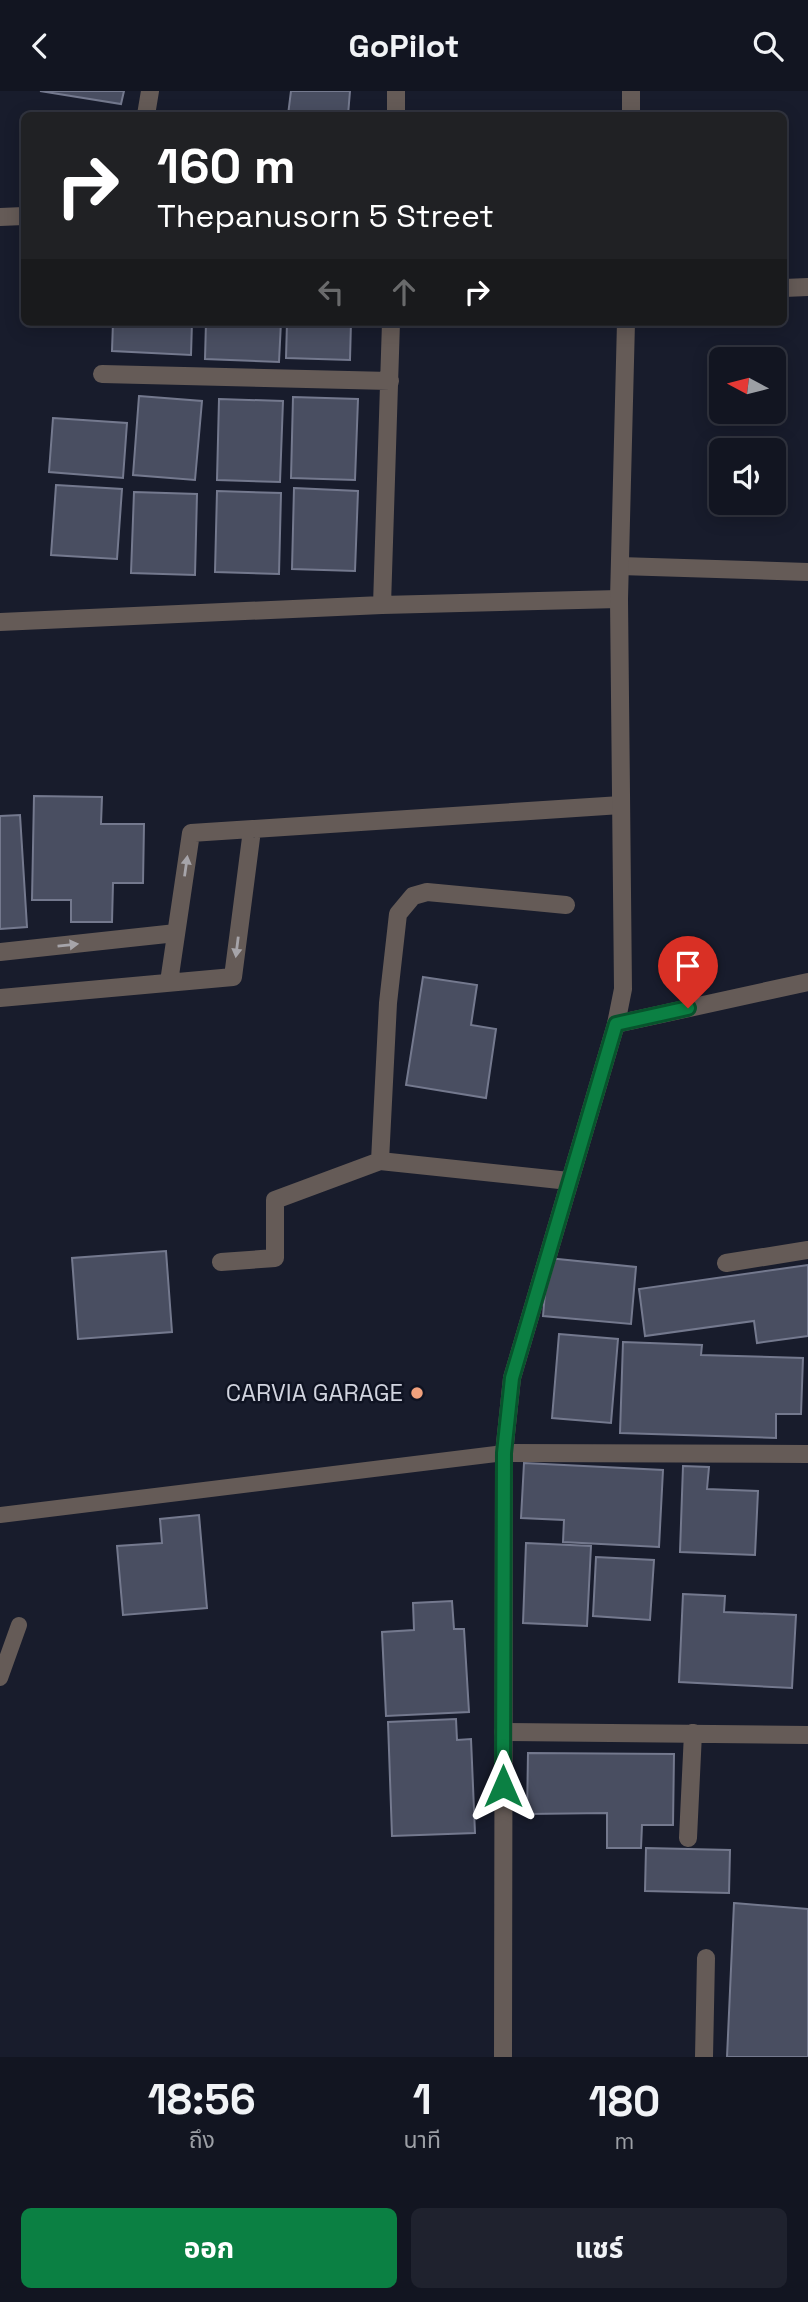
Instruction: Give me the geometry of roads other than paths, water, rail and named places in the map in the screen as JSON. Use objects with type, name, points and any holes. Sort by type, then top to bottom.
[{"type":"street","points":[[146,112],[150,91]]},
{"type":"street","points":[[396,91],[396,112]]},
{"type":"street","points":[[631,91],[631,112]]},
{"type":"street","points":[[0,217],[21,216]]},
{"type":"street","points":[[787,288],[808,287]]},
{"type":"street","points":[[382,605],[391,326]]},
{"type":"street","points":[[503,2057],[504,1453],[512,1378],[616,1024],[623,989],[619,599],[626,326]]},
{"type":"street","points":[[102,374],[390,381]]},
{"type":"street","points":[[620,566],[808,572]]},
{"type":"street","points":[[0,622],[382,605],[619,599]]},
{"type":"street","points":[[169,982],[191,833],[621,805]]},
{"type":"street","points":[[0,998],[233,977],[252,830]]},
{"type":"street","points":[[380,1161],[388,1003],[398,914],[412,896],[427,892],[566,905]]},
{"type":"street","points":[[0,952],[176,933]]},
{"type":"street","points":[[616,1024],[808,982]]},
{"type":"street","points":[[221,1262],[275,1258],[275,1200],[380,1161],[569,1181]]},
{"type":"street","points":[[726,1263],[808,1250]]},
{"type":"street","points":[[504,1453],[808,1454]]},
{"type":"street","points":[[503,1732],[808,1735]]},
{"type":"street","points":[[688,1838],[693,1733]]},
{"type":"street","points":[[704,2057],[706,1958]]},
{"type":"lane","points":[[0,1515],[504,1453]]},
{"type":"lane","points":[[0,1678],[19,1625]]},
{"type":"place","name":"CARVIA GARAGE","points":[[417,1393]]}]
